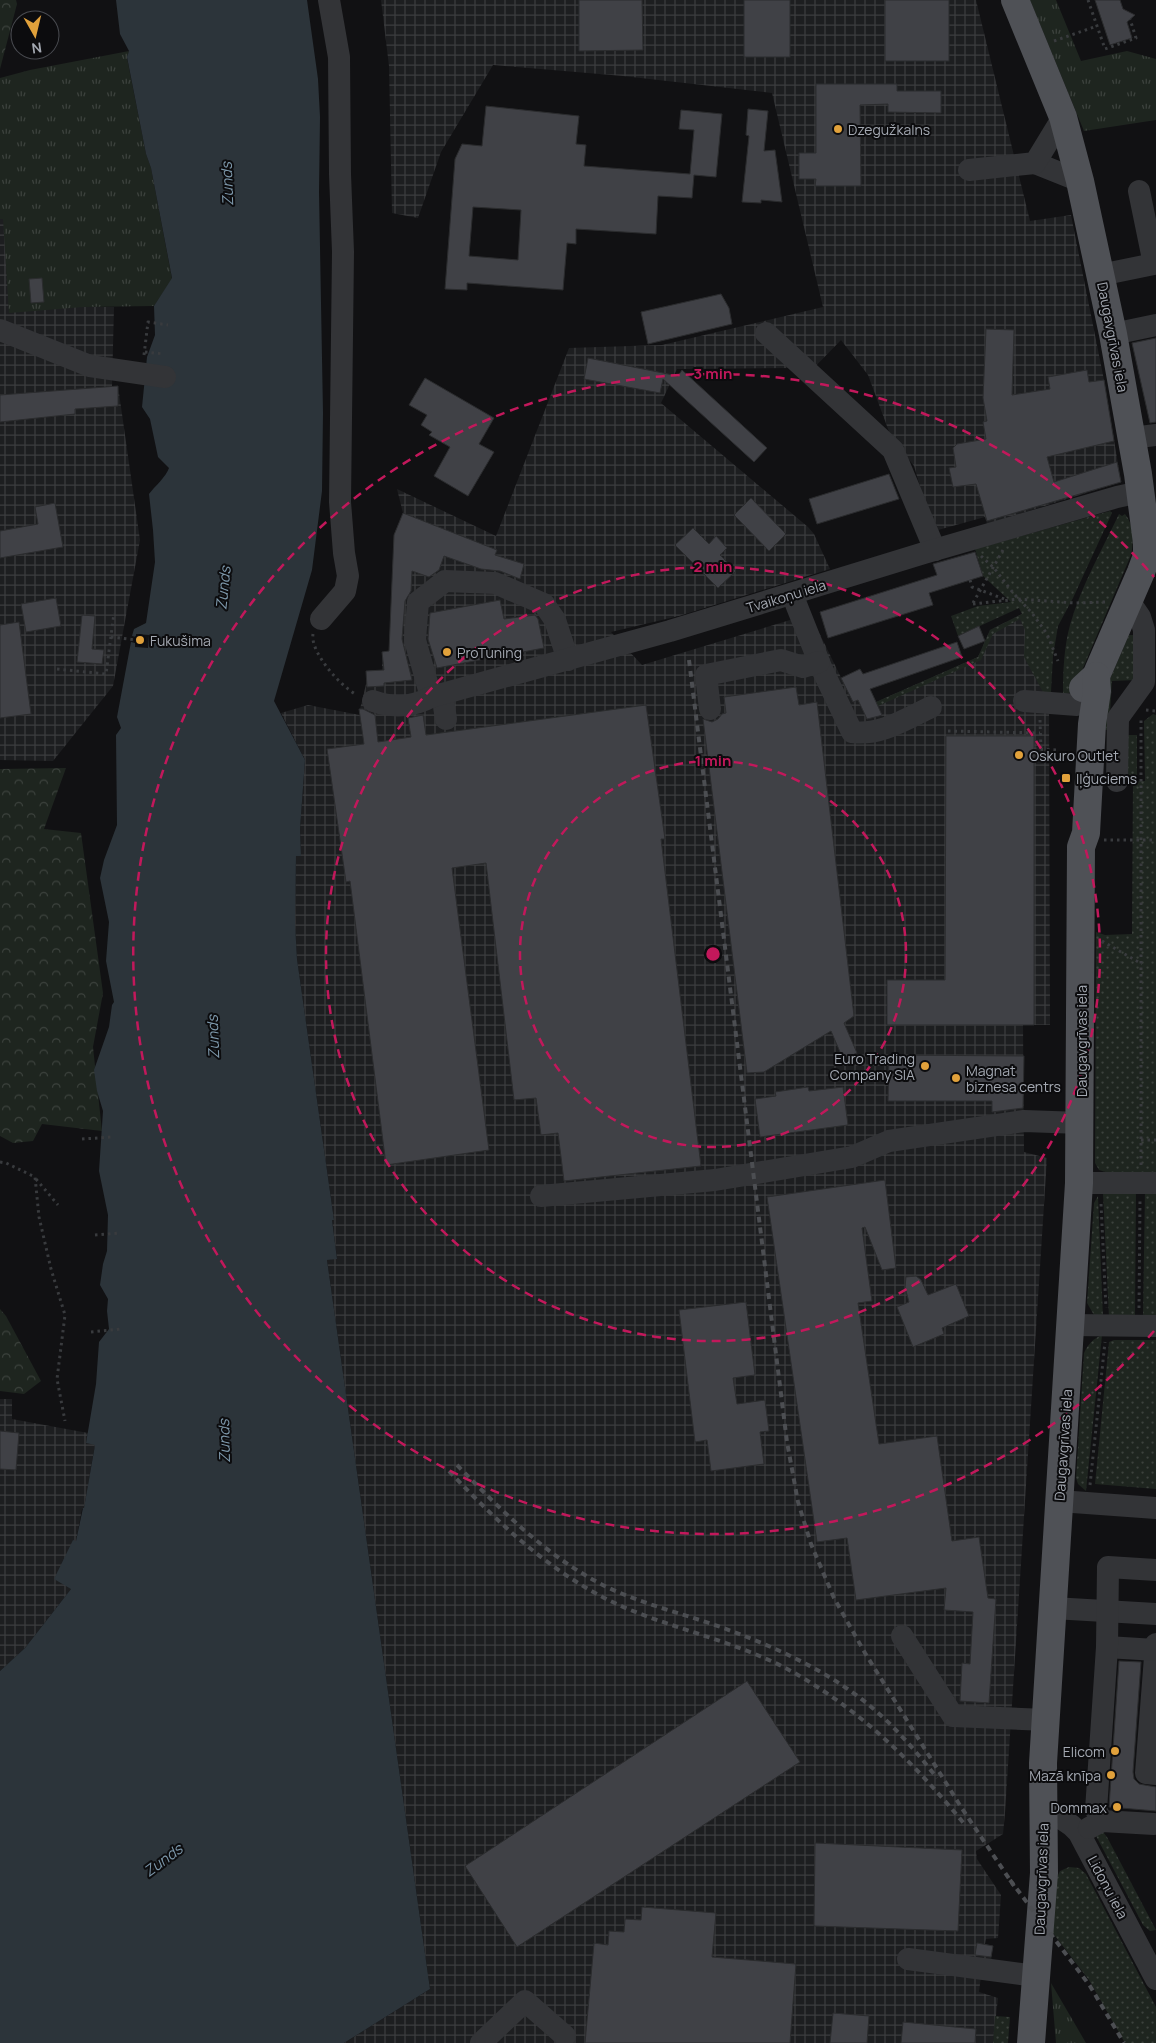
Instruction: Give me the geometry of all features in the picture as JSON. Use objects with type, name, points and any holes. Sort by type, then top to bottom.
[{"type":"main road","name":"Daugavgrīvas iela","points":[[1014,0],[1063,117],[1080,182],[1113,334],[1144,437],[1147,533],[1151,558],[1129,601],[1096,676],[1083,688],[1077,705],[1074,734],[1074,833],[1090,843]]},
{"type":"main road","name":"Daugavgrīvas iela","points":[[1032,2043],[1044,1873],[1043,1763],[1059,1501],[1071,1325],[1090,1188],[1081,1123],[1090,843],[1086,833],[1096,676]]},
{"type":"street","points":[[321,619],[345,590],[348,576],[344,553],[340,502],[343,252],[339,57],[329,0]]},
{"type":"street","points":[[1035,163],[1063,117]]},
{"type":"street","points":[[969,170],[1035,163],[1080,182]]},
{"type":"street","points":[[1100,275],[1155,263],[1139,190]]},
{"type":"street","points":[[1113,334],[1156,325]]},
{"type":"street","points":[[0,330],[90,366],[165,377]]},
{"type":"street","points":[[766,333],[893,450],[935,550]]},
{"type":"street","name":"Tvaikoņu iela","points":[[374,701],[384,705],[419,704],[436,696],[670,631],[1117,497],[1147,504]]},
{"type":"street","points":[[446,719],[415,640],[418,602],[446,581],[495,583],[544,604],[556,620],[568,660]]},
{"type":"street","points":[[792,594],[819,662],[852,732],[866,734],[887,728],[931,707]]},
{"type":"street","points":[[1117,780],[1118,718],[1144,682],[1144,630],[1140,618],[1129,601]]},
{"type":"street","points":[[710,709],[706,675],[782,660],[803,667],[819,662]]},
{"type":"street","points":[[1032,701],[1077,705]]},
{"type":"street","points":[[541,1196],[715,1180],[852,1157],[889,1141],[1024,1121],[1081,1123]]},
{"type":"street","points":[[1090,1188],[1148,1183]]},
{"type":"street","points":[[1071,1325],[1147,1326]]},
{"type":"street","points":[[1059,1501],[1156,1508]]},
{"type":"street","points":[[1102,1821],[1096,1810],[1106,1647],[1108,1567],[1156,1570]]},
{"type":"street","points":[[1052,1608],[1156,1614]]},
{"type":"street","points":[[902,1636],[953,1716],[1046,1720]]},
{"type":"street","points":[[1156,1644],[1146,1773],[1156,1774]]},
{"type":"street","points":[[1106,1647],[1156,1650]]},
{"type":"street","name":"Lidoņu iela","points":[[1044,1813],[1061,1817],[1079,1833],[1147,1941],[1156,1979]]},
{"type":"street","points":[[1079,1833],[1102,1821],[1154,1824]]},
{"type":"street","points":[[908,1958],[1036,1976]]},
{"type":"street","points":[[481,2043],[525,2001],[564,2036]]},
{"type":"path","points":[[1088,0],[1105,48],[1136,38],[1130,20]]},
{"type":"path","points":[[1056,40],[1097,26]]},
{"type":"path","points":[[148,322],[168,325]]},
{"type":"path","points":[[145,352],[164,354]]},
{"type":"path","points":[[1006,544],[973,604],[1008,600],[1075,603],[1129,601]]},
{"type":"path","points":[[978,554],[994,568],[1047,634],[1058,661]]},
{"type":"path","points":[[970,580],[972,588],[1008,600]]},
{"type":"path","points":[[57,669],[106,674],[114,613]]},
{"type":"path","points":[[321,619],[314,630],[312,640],[316,652],[342,685],[355,694],[374,701]]},
{"type":"path","points":[[111,637],[136,640]]},
{"type":"path","points":[[1032,701],[1040,733],[1041,750]]},
{"type":"path","points":[[1141,718],[1141,1140],[1148,1183],[1147,1326]]},
{"type":"path","points":[[948,731],[1040,733]]},
{"type":"path","points":[[1034,750],[1057,750]]},
{"type":"path","points":[[1090,843],[1156,840]]},
{"type":"path","points":[[1102,941],[1142,964]]},
{"type":"path","points":[[82,1139],[112,1137]]},
{"type":"path","points":[[1141,1140],[1156,1140]]},
{"type":"path","points":[[0,1162],[6,1163],[35,1178],[58,1205]]},
{"type":"path","points":[[35,1178],[39,1217],[51,1269],[66,1315],[57,1378],[65,1421]]},
{"type":"path","points":[[1090,1188],[1106,1309]]},
{"type":"path","points":[[95,1235],[119,1233]]},
{"type":"path","points":[[91,1332],[121,1329]]},
{"type":"path","points":[[1088,1503],[1106,1336]]},
{"type":"shaded area","points":[[381,0],[976,0],[1030,221],[1071,215],[1104,380],[1121,482],[987,524],[985,517],[938,530],[935,522],[929,517],[914,466],[891,437],[868,375],[841,340],[804,378],[793,368],[677,369],[661,403],[808,527],[814,534],[830,569],[679,616],[611,632],[642,665],[810,614],[853,702],[872,693],[876,702],[978,657],[990,630],[1022,614],[1049,703],[1050,1025],[1023,1025],[1024,1152],[1047,1158],[1003,1834],[976,1851],[977,1859],[1001,1895],[998,1938],[986,1939],[985,1944],[993,1946],[991,1962],[982,1968],[979,1992],[998,1998],[993,2043],[344,2043],[430,1989],[327,1260],[337,1258],[332,1220],[334,1220],[297,959],[295,923],[296,855],[301,856],[300,829],[305,760],[281,713],[308,705],[360,715],[367,680],[366,671],[382,670],[382,652],[389,651],[394,535],[403,513],[397,489],[496,536],[569,348],[662,345],[823,307],[772,93],[623,76],[493,65],[441,152],[418,218],[392,213],[389,66]]},
{"type":"shaded area","points":[[0,219],[3,219],[83,307],[114,307],[112,386],[118,386],[140,540],[113,686],[53,761],[0,760]]},
{"type":"shaded area","points":[[0,1399],[12,1399],[12,1419],[88,1433],[86,1443],[95,1444],[84,1509],[82,1509],[76,1541],[71,1589],[25,1648],[0,1671]]},
{"type":"green space","points":[[0,0],[16,0],[15,10],[10,10],[10,31],[0,69]]},
{"type":"green space","points":[[1030,0],[1056,0],[1081,61],[1127,51],[1156,59],[1156,120],[1084,131]]},
{"type":"green space","points":[[129,51],[127,58],[146,154],[151,168],[172,279],[154,306],[83,307],[9,313],[3,219],[0,219],[0,78],[30,70]]},
{"type":"green space","points":[[1110,511],[1112,513],[1058,626],[1053,656],[1051,692],[1044,694],[1024,657],[1025,630],[1020,619],[993,634],[981,660],[878,706],[876,702],[978,657],[990,630],[1022,614],[1019,608],[958,636],[951,616],[978,606],[1011,602],[983,576],[975,549]]},
{"type":"green space","points":[[1119,514],[1122,516],[1125,514],[1132,528],[1133,544],[1131,555],[1075,687],[1069,693],[1063,694],[1064,659],[1070,625],[1086,582]]},
{"type":"green space","points":[[1129,635],[1133,635],[1137,680],[1112,681],[1109,730],[1096,730],[1099,704]]},
{"type":"green space","points":[[1153,714],[1156,715],[1156,1173],[1112,1174],[1099,1170],[1095,1163],[1096,932],[1105,935],[1132,934],[1133,782],[1125,781],[1125,735],[1137,735],[1137,781],[1145,781],[1144,721]]},
{"type":"green space","points":[[66,768],[44,829],[81,833],[103,993],[93,1047],[102,1131],[42,1124],[33,1141],[13,1143],[0,1136],[0,769]]},
{"type":"green space","points":[[1136,1190],[1135,1317],[1109,1318],[1103,1193]]},
{"type":"green space","points":[[1145,1190],[1156,1190],[1156,1317],[1143,1317]]},
{"type":"green space","points":[[1098,1196],[1103,1318],[1094,1315],[1087,1303],[1094,1203]]},
{"type":"green space","points":[[0,1309],[6,1316],[41,1381],[24,1394],[0,1391]]},
{"type":"green space","points":[[1102,1335],[1086,1491],[1078,1484],[1076,1478],[1084,1353],[1091,1342]]},
{"type":"green space","points":[[1114,1340],[1156,1340],[1156,1489],[1095,1484],[1109,1342]]},
{"type":"green space","points":[[1103,1832],[1156,1930],[1150,1931],[1143,1925],[1095,1834]]},
{"type":"green space","points":[[1069,1867],[1079,1868],[1086,1874],[1156,2007],[1156,2043],[1125,2043],[1089,1980],[1052,1932],[1056,1879],[1060,1871]]},
{"type":"green space","points":[[1051,1983],[1086,2043],[1056,2043]]},
{"type":"green space","points":[[995,2016],[1010,2017],[1008,2043],[993,2043]]},
{"type":"water","name":"Zunds","points":[[116,0],[307,0],[318,79],[323,413],[322,491],[312,570],[274,701],[305,760],[300,829],[301,856],[296,856],[295,923],[297,959],[334,1220],[332,1220],[337,1259],[327,1260],[430,1989],[344,2043],[0,2043],[0,1671],[25,1648],[71,1589],[54,1579],[73,1540],[76,1541],[95,1445],[86,1443],[96,1384],[99,1342],[109,1329],[108,1299],[100,1285],[107,1251],[108,1215],[99,1171],[103,1111],[97,1091],[94,1070],[109,1027],[114,1002],[106,961],[109,922],[100,878],[104,860],[117,825],[116,735],[121,728],[117,717],[131,642],[135,643],[135,647],[148,648],[149,635],[136,634],[136,637],[132,636],[134,629],[146,623],[155,562],[149,494],[169,468],[158,457],[150,419],[142,407],[147,357],[155,335],[154,306],[172,278],[127,57],[129,51],[120,34]]},
{"type":"building","points":[[579,0],[642,0],[643,50],[579,51]]},
{"type":"building","points":[[744,0],[790,0],[790,57],[744,57]]},
{"type":"building","points":[[885,0],[949,0],[949,61],[885,61]]},
{"type":"building","points":[[1095,0],[1120,0],[1123,9],[1135,15],[1127,22],[1132,38],[1110,45]]},
{"type":"building","name":"Dzegužkalns","points":[[816,84],[897,84],[897,91],[941,91],[941,113],[888,112],[888,104],[860,105],[861,186],[815,186],[816,179],[799,179],[799,153],[816,153]]},
{"type":"building","points":[[486,106],[579,116],[576,144],[586,145],[584,166],[690,174],[694,130],[679,129],[681,110],[722,114],[716,177],[694,175],[692,198],[658,196],[656,234],[576,229],[576,244],[567,243],[563,290],[467,283],[467,290],[445,289],[455,159],[462,144],[482,146]],"holes":[[[473,207],[521,210],[518,260],[469,256]]]},
{"type":"building","points":[[748,109],[768,111],[764,151],[775,150],[782,202],[761,200],[761,203],[742,202],[749,136],[746,135]]},
{"type":"building","points":[[42,278],[44,302],[31,303],[29,279]]},
{"type":"building","points":[[721,294],[729,308],[732,324],[648,344],[641,312]]},
{"type":"building","points":[[986,329],[1014,330],[1012,395],[1050,389],[1048,377],[1087,370],[1089,382],[1104,380],[1114,441],[1047,457],[1054,482],[1117,462],[1121,482],[987,521],[976,484],[953,487],[949,468],[956,467],[953,448],[957,444],[986,439],[983,422],[987,421],[983,398]]},
{"type":"building","points":[[1156,338],[1156,422],[1150,423],[1132,343]]},
{"type":"building","points":[[588,358],[678,376],[682,370],[767,448],[754,462],[663,379],[660,393],[584,379]]},
{"type":"building","points":[[425,378],[494,418],[479,444],[494,452],[468,496],[434,476],[450,447],[429,435],[432,432],[421,425],[427,415],[409,405]]},
{"type":"building","points":[[118,386],[118,406],[75,409],[75,414],[0,422],[0,395]]},
{"type":"building","points":[[889,474],[899,499],[817,524],[809,499]]},
{"type":"building","points":[[751,498],[786,534],[769,551],[734,515]]},
{"type":"building","points":[[55,503],[63,547],[0,558],[0,531],[38,524],[35,507]]},
{"type":"building","points":[[403,513],[497,550],[495,555],[524,564],[520,579],[500,571],[481,569],[444,556],[439,570],[429,577],[412,571],[411,591],[405,601],[402,639],[412,680],[384,683],[384,686],[367,687],[366,671],[384,670],[382,652],[389,651],[394,535]]},
{"type":"building","points":[[693,528],[709,544],[716,536],[727,548],[720,555],[736,571],[718,588],[675,545]]},
{"type":"building","points":[[975,552],[983,576],[929,593],[933,605],[828,638],[820,612],[937,575],[933,564]]},
{"type":"building","points":[[56,598],[61,626],[26,632],[21,604]]},
{"type":"building","points":[[500,600],[504,619],[535,615],[538,619],[544,648],[437,668],[428,639],[430,613]]},
{"type":"building","points":[[82,615],[95,616],[92,649],[104,650],[102,664],[77,662]]},
{"type":"building","points":[[19,622],[31,714],[0,718],[0,625]]},
{"type":"building","points":[[979,626],[985,641],[964,649],[958,636]]},
{"type":"building","points":[[957,642],[962,657],[870,689],[882,715],[879,716],[867,719],[858,700],[853,702],[841,678],[860,669],[863,674]]},
{"type":"building","points":[[796,687],[799,705],[817,702],[854,1016],[844,1023],[857,1053],[843,1059],[831,1031],[764,1072],[747,1073],[703,719],[712,722],[726,713],[724,697]]},
{"type":"building","points":[[646,705],[665,839],[661,839],[701,1166],[564,1181],[558,1133],[541,1135],[536,1098],[514,1100],[486,863],[452,868],[489,1150],[386,1165],[350,881],[346,882],[327,749],[364,744],[359,709],[375,715],[378,742],[411,737],[408,718],[423,715],[426,735]]},
{"type":"building","points":[[946,736],[1034,736],[1034,1025],[887,1025],[887,980],[945,980]]},
{"type":"building","name":"Magnat biznesa centrs","points":[[889,1055],[1024,1056],[1023,1108],[992,1112],[992,1101],[888,1101]]},
{"type":"building","points":[[808,1087],[809,1091],[843,1087],[848,1125],[760,1137],[755,1099],[776,1096],[775,1092]]},
{"type":"building","points":[[885,1180],[896,1268],[882,1270],[865,1227],[862,1228],[872,1301],[858,1303],[879,1444],[937,1436],[952,1541],[979,1537],[988,1598],[996,1599],[989,1703],[960,1701],[962,1663],[970,1664],[973,1612],[944,1610],[946,1588],[856,1600],[847,1538],[817,1542],[767,1197]]},
{"type":"building","points":[[916,1276],[921,1280],[928,1295],[956,1284],[969,1316],[942,1328],[944,1334],[913,1347],[897,1307],[909,1302],[905,1287],[906,1277]]},
{"type":"building","points":[[746,1302],[755,1375],[733,1378],[737,1404],[765,1400],[769,1431],[760,1432],[764,1464],[711,1471],[707,1440],[695,1442],[679,1310]]},
{"type":"building","points":[[0,1431],[19,1433],[16,1470],[0,1469]]},
{"type":"building","points":[[1119,1661],[1141,1662],[1133,1772],[1134,1779],[1139,1784],[1156,1787],[1156,1811],[1109,1807]]},
{"type":"building","points":[[747,1681],[800,1762],[517,1947],[465,1866]]},
{"type":"building","points":[[815,1843],[962,1850],[958,1931],[814,1926]]},
{"type":"building","points":[[642,1907],[716,1913],[712,1957],[796,1964],[790,2043],[585,2043],[594,1943],[608,1945],[609,1931],[624,1932],[625,1919],[641,1920]]},
{"type":"building","points":[[977,1943],[993,1946],[991,1957],[975,1955]]},
{"type":"building","points":[[833,2013],[869,2016],[867,2043],[830,2043]]},
{"type":"building","points":[[903,2022],[976,2029],[975,2043],[901,2043]]},
{"type":"railway","points":[[689,660],[787,1442],[798,1502],[811,1544],[834,1598],[865,1653],[961,1807],[1014,1886]]},
{"type":"railway","points":[[457,1465],[509,1517],[547,1549],[587,1576],[624,1595],[719,1626],[772,1647],[844,1686],[893,1727],[937,1778]]},
{"type":"railway","points":[[449,1471],[510,1531],[577,1583],[628,1609],[736,1647],[778,1664],[823,1690],[868,1724],[909,1762],[966,1826]]},
{"type":"railway","points":[[1010,1880],[1090,1986],[1124,2043]]},
{"type":"place","name":"Dzegužkalns","points":[[838,129]]},
{"type":"place","name":"Fukušima","points":[[140,640]]},
{"type":"place","name":"ProTuning","points":[[447,652]]},
{"type":"place","name":"Oskuro Outlet","points":[[1019,755]]},
{"type":"place","name":"Iļģuciems","points":[[1066,778]]},
{"type":"place","name":"Euro Trading Company SIA","points":[[925,1066]]},
{"type":"place","name":"Magnat biznesa centrs","points":[[956,1078]]},
{"type":"place","name":"Elicom","points":[[1115,1751]]},
{"type":"place","name":"Mazā knīpa","points":[[1111,1775]]},
{"type":"place","name":"Dommax","points":[[1117,1807]]}]
